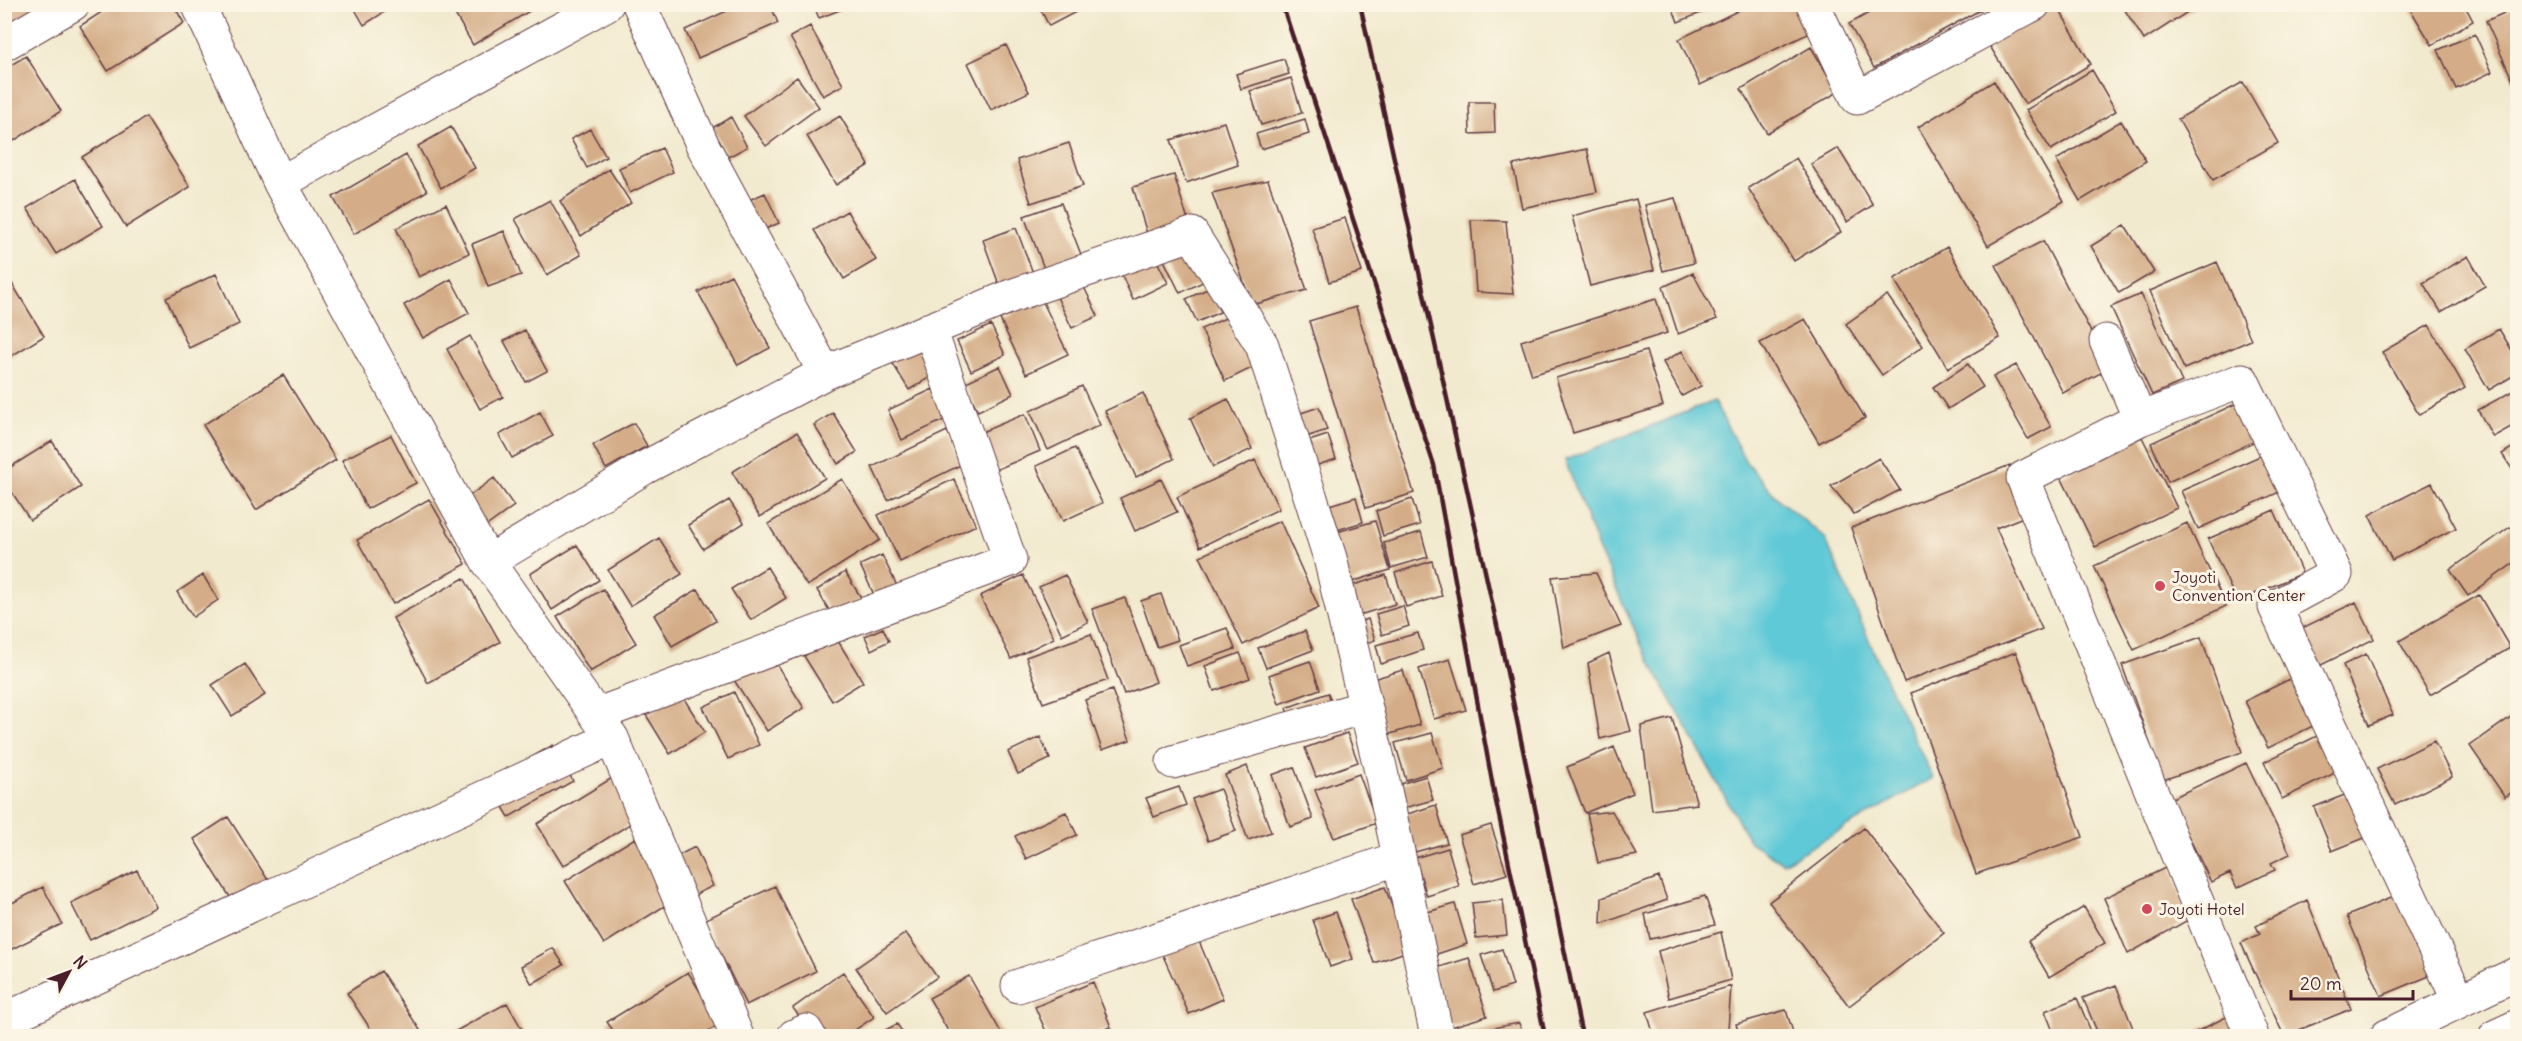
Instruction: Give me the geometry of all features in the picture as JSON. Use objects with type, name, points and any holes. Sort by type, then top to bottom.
[{"type":"main road","points":[[4,44],[73,4]]},
{"type":"main road","points":[[198,4],[280,183],[488,562],[604,726],[737,1036]]},
{"type":"main road","points":[[280,183],[607,4]]},
{"type":"main road","points":[[639,4],[703,146],[825,373]]},
{"type":"main road","points":[[1813,4],[1857,98],[2034,4]]},
{"type":"main road","points":[[488,562],[644,468],[825,373],[1011,296],[1192,234],[1262,345],[1330,558],[1399,858],[1437,1036]]},
{"type":"main road","points":[[4,1020],[604,726],[1010,560],[930,329]]},
{"type":"main road","points":[[2106,341],[2140,419]]},
{"type":"main road","points":[[2252,1036],[2023,478],[2140,419],[2242,380],[2336,574],[2275,607],[2459,1001]]},
{"type":"main road","points":[[1173,762],[1365,707]]},
{"type":"main road","points":[[1018,986],[1399,858]]},
{"type":"main road","points":[[2387,1036],[2517,973]]},
{"type":"main road","points":[[2496,1036],[2517,1026]]},
{"type":"main road","points":[[794,1036],[806,1031],[808,1036]]},
{"type":"water","points":[[1714,401],[1746,462],[1779,500],[1825,538],[1885,677],[1933,778],[1783,863],[1750,842],[1644,651],[1597,546],[1565,460]]},
{"type":"building","points":[[4,4],[51,4],[17,32],[4,15]]},
{"type":"building","points":[[114,4],[173,4],[184,23],[108,71],[80,26]]},
{"type":"building","points":[[352,4],[397,4],[364,25]]},
{"type":"building","points":[[449,4],[541,4],[473,45]]},
{"type":"building","points":[[742,4],[770,4],[778,23],[698,58],[685,30]]},
{"type":"building","points":[[813,4],[853,4],[853,5],[819,18]]},
{"type":"building","points":[[1038,4],[1091,4],[1049,26]]},
{"type":"building","points":[[1671,4],[1721,4],[1721,5],[1678,22]]},
{"type":"building","points":[[1752,4],[1797,4],[1810,33],[1700,85],[1679,39]]},
{"type":"building","points":[[1885,4],[1991,4],[1874,68],[1849,24]]},
{"type":"building","points":[[2056,4],[2091,64],[2025,104],[1988,43]]},
{"type":"building","points":[[2121,4],[2200,4],[2144,40]]},
{"type":"building","points":[[2407,4],[2464,4],[2473,21],[2432,45]]},
{"type":"building","points":[[2518,7],[2518,79],[2513,81],[2486,21]]},
{"type":"building","points":[[810,26],[843,85],[823,96],[790,37]]},
{"type":"building","points":[[2475,34],[2492,72],[2456,89],[2438,50]]},
{"type":"building","points":[[1006,45],[1029,92],[991,110],[968,63]]},
{"type":"building","points":[[1811,47],[1838,92],[1767,133],[1741,89]]},
{"type":"building","points":[[26,56],[61,111],[12,142],[4,129],[4,69]]},
{"type":"building","points":[[1284,59],[1289,74],[1241,89],[1236,74]]},
{"type":"building","points":[[2092,70],[2116,111],[2051,150],[2026,110]]},
{"type":"building","points":[[797,77],[819,107],[766,146],[744,116]]},
{"type":"building","points":[[1291,78],[1302,113],[1261,125],[1250,91]]},
{"type":"building","points":[[1994,81],[2064,201],[1988,246],[1918,127]]},
{"type":"building","points":[[2243,82],[2278,143],[2213,180],[2178,119]]},
{"type":"building","points":[[1469,102],[1494,102],[1495,133],[1470,134]]},
{"type":"building","points":[[840,116],[869,165],[836,185],[807,136]]},
{"type":"building","points":[[146,117],[190,187],[126,227],[82,157]]},
{"type":"building","points":[[731,117],[747,147],[728,157],[712,128]]},
{"type":"building","points":[[1305,119],[1309,134],[1261,149],[1256,134]]},
{"type":"building","points":[[2121,121],[2146,161],[2080,201],[2056,160]]},
{"type":"building","points":[[1224,122],[1238,165],[1186,183],[1171,140]]},
{"type":"building","points":[[451,127],[475,168],[441,188],[418,146]]},
{"type":"building","points":[[590,129],[606,157],[587,168],[571,139]]},
{"type":"building","points":[[1069,143],[1083,186],[1031,203],[1017,160]]},
{"type":"building","points":[[662,148],[673,172],[630,193],[619,168]]},
{"type":"building","points":[[1838,148],[1873,205],[1847,222],[1811,164]]},
{"type":"building","points":[[1587,149],[1597,192],[1522,208],[1513,165]]},
{"type":"building","points":[[406,155],[427,191],[354,234],[333,197]]},
{"type":"building","points":[[1796,158],[1841,232],[1794,261],[1748,188]]},
{"type":"building","points":[[609,169],[631,203],[581,236],[560,201]]},
{"type":"building","points":[[1174,175],[1189,224],[1148,237],[1133,187]]},
{"type":"building","points":[[75,179],[103,226],[56,254],[27,208]]},
{"type":"building","points":[[1268,180],[1307,290],[1252,305],[1212,193]]},
{"type":"building","points":[[765,193],[779,223],[756,233],[742,203]]},
{"type":"building","points":[[1675,198],[1694,263],[1663,271],[1645,205]]},
{"type":"building","points":[[1636,199],[1654,270],[1590,286],[1572,216]]},
{"type":"building","points":[[550,200],[581,255],[547,275],[515,219]]},
{"type":"building","points":[[1061,203],[1082,257],[1045,271],[1024,216]]},
{"type":"building","points":[[446,204],[469,253],[419,277],[396,228]]},
{"type":"building","points":[[847,211],[876,260],[844,279],[814,230]]},
{"type":"building","points":[[1345,218],[1362,272],[1329,282],[1312,228]]},
{"type":"building","points":[[1471,220],[1506,221],[1513,294],[1476,292]]},
{"type":"building","points":[[2125,225],[2154,272],[2119,293],[2091,246]]},
{"type":"building","points":[[1016,228],[1036,281],[1002,293],[983,240]]},
{"type":"building","points":[[504,231],[521,275],[488,287],[472,244]]},
{"type":"building","points":[[2043,241],[2110,368],[2063,393],[1996,265]]},
{"type":"building","points":[[1188,244],[1205,281],[1180,293],[1162,256]]},
{"type":"building","points":[[1947,247],[2000,338],[1948,368],[1894,279]]},
{"type":"building","points":[[1154,255],[1168,283],[1133,300],[1120,271]]},
{"type":"building","points":[[2468,256],[2485,286],[2441,312],[2423,283]]},
{"type":"building","points":[[2217,262],[2251,340],[2184,369],[2150,291]]},
{"type":"building","points":[[5,272],[44,336],[5,360]]},
{"type":"building","points":[[1693,273],[1717,319],[1678,334],[1663,287]]},
{"type":"building","points":[[216,274],[239,324],[189,348],[166,298]]},
{"type":"building","points":[[731,275],[770,348],[738,365],[698,292]]},
{"type":"building","points":[[451,279],[469,313],[423,338],[404,305]]},
{"type":"building","points":[[1083,285],[1098,316],[1072,328],[1057,297]]},
{"type":"building","points":[[1209,288],[1220,312],[1197,322],[1186,299]]},
{"type":"building","points":[[2141,294],[2182,382],[2152,395],[2111,307]]},
{"type":"building","points":[[1887,295],[1923,346],[1882,375],[1846,324]]},
{"type":"building","points":[[1656,299],[1667,333],[1532,375],[1521,341]]},
{"type":"building","points":[[1042,300],[1068,354],[1026,374],[1000,319]]},
{"type":"building","points":[[1356,307],[1414,493],[1366,508],[1309,321]]},
{"type":"building","points":[[1230,316],[1254,367],[1225,381],[1201,329]]},
{"type":"building","points":[[1805,319],[1865,418],[1819,443],[1760,343]]},
{"type":"building","points":[[991,325],[1005,355],[971,371],[957,341]]},
{"type":"building","points":[[2429,325],[2465,388],[2419,415],[2382,352]]},
{"type":"building","points":[[2499,329],[2518,360],[2518,373],[2489,390],[2465,349]]},
{"type":"building","points":[[525,330],[547,371],[526,382],[504,341]]},
{"type":"building","points":[[470,336],[503,397],[480,409],[447,349]]},
{"type":"building","points":[[918,342],[937,373],[909,390],[890,359]]},
{"type":"building","points":[[1646,351],[1663,406],[1573,433],[1556,378]]},
{"type":"building","points":[[1682,351],[1701,386],[1682,396],[1663,362]]},
{"type":"building","points":[[1968,364],[1983,387],[1948,409],[1933,387]]},
{"type":"building","points":[[2016,365],[2051,427],[2028,439],[1993,377]]},
{"type":"building","points":[[1000,366],[1013,394],[978,411],[964,383]]},
{"type":"building","points":[[283,375],[336,460],[256,510],[203,425]]},
{"type":"building","points":[[1082,386],[1100,425],[1048,450],[1030,411]]},
{"type":"building","points":[[2518,388],[2518,423],[2493,437],[2478,410]]},
{"type":"building","points":[[933,389],[948,418],[902,440],[888,410]]},
{"type":"building","points":[[1143,393],[1174,459],[1136,477],[1105,411]]},
{"type":"building","points":[[1228,399],[1252,449],[1213,467],[1190,418]]},
{"type":"building","points":[[2246,399],[2264,437],[2168,482],[2151,443]]},
{"type":"building","points":[[1319,407],[1327,430],[1303,438],[1295,415]]},
{"type":"building","points":[[540,412],[553,436],[512,458],[499,435]]},
{"type":"building","points":[[833,413],[857,452],[838,464],[814,425]]},
{"type":"building","points":[[1025,414],[1040,451],[993,471],[977,434]]},
{"type":"building","points":[[634,423],[647,446],[606,469],[593,445]]},
{"type":"building","points":[[947,431],[963,464],[888,500],[872,467]]},
{"type":"building","points":[[797,432],[825,478],[760,517],[732,472]]},
{"type":"building","points":[[391,435],[416,483],[367,509],[342,460]]},
{"type":"building","points":[[1328,435],[1336,459],[1312,467],[1303,443]]},
{"type":"building","points":[[2142,437],[2177,508],[2095,547],[2061,477]]},
{"type":"building","points":[[52,441],[81,487],[30,520],[4,480],[4,471]]},
{"type":"building","points":[[2518,444],[2518,478],[2502,454]]},
{"type":"building","points":[[1075,448],[1102,503],[1063,521],[1036,466]]},
{"type":"building","points":[[2269,452],[2286,489],[2198,529],[2181,491]]},
{"type":"building","points":[[1879,458],[1900,490],[1854,514],[1831,486]]},
{"type":"building","points":[[1255,460],[1279,509],[1200,547],[1177,497]]},
{"type":"building","points":[[2010,465],[2028,515],[1996,528],[2042,629],[1904,682],[1851,528]]},
{"type":"building","points":[[494,478],[514,506],[485,527],[464,500]]},
{"type":"building","points":[[842,479],[880,540],[807,586],[768,524]]},
{"type":"building","points":[[954,479],[976,525],[900,562],[878,515]]},
{"type":"building","points":[[1161,479],[1177,512],[1135,531],[1120,498]]},
{"type":"building","points":[[2432,483],[2456,528],[2392,560],[2369,515]]},
{"type":"building","points":[[1356,497],[1363,522],[1327,533],[1319,508]]},
{"type":"building","points":[[429,499],[466,564],[393,604],[357,540]]},
{"type":"building","points":[[1412,499],[1420,525],[1383,536],[1376,511]]},
{"type":"building","points":[[729,500],[744,523],[703,549],[688,525]]},
{"type":"building","points":[[2274,510],[2302,573],[2237,602],[2208,539]]},
{"type":"building","points":[[1280,521],[1319,608],[1243,645],[1200,556]]},
{"type":"building","points":[[1375,521],[1390,570],[1345,584],[1330,534]]},
{"type":"building","name":"Joyoti Convention Center","points":[[2187,523],[2226,606],[2134,650],[2094,566]]},
{"type":"building","points":[[2510,527],[2518,537],[2518,560],[2468,596],[2450,570]]},
{"type":"building","points":[[1421,532],[1428,557],[1391,568],[1384,543]]},
{"type":"building","points":[[659,538],[682,574],[630,606],[608,570]]},
{"type":"building","points":[[577,545],[599,580],[552,610],[530,574]]},
{"type":"building","points":[[882,555],[898,588],[876,599],[860,565]]},
{"type":"building","points":[[1432,561],[1442,596],[1406,607],[1395,573]]},
{"type":"building","points":[[767,567],[786,598],[751,620],[731,589]]},
{"type":"building","points":[[845,572],[862,599],[833,617],[817,590]]},
{"type":"building","points":[[1596,573],[1621,626],[1564,648],[1552,577]]},
{"type":"building","points":[[203,575],[218,600],[193,617],[177,592]]},
{"type":"building","points":[[1023,575],[1054,638],[1011,659],[980,596]]},
{"type":"building","points":[[1065,575],[1088,622],[1062,635],[1039,587]]},
{"type":"building","points":[[1386,575],[1395,604],[1353,617],[1344,588]]},
{"type":"building","points":[[464,578],[500,642],[428,683],[393,618]]},
{"type":"building","points":[[603,589],[636,643],[590,672],[557,617]]},
{"type":"building","points":[[698,589],[716,621],[672,646],[654,615]]},
{"type":"building","points":[[1161,594],[1178,640],[1157,647],[1141,601]]},
{"type":"building","points":[[2479,595],[2510,648],[2430,695],[2399,641]]},
{"type":"building","points":[[1125,598],[1156,682],[1124,694],[1092,609]]},
{"type":"building","points":[[2356,602],[2374,639],[2317,667],[2298,630]]},
{"type":"building","points":[[1403,606],[1409,626],[1382,635],[1376,614]]},
{"type":"building","points":[[1368,619],[1375,640],[1363,644],[1356,623]]},
{"type":"building","points":[[883,628],[889,641],[871,650],[865,636]]},
{"type":"building","points":[[1227,628],[1235,649],[1187,666],[1179,645]]},
{"type":"building","points":[[1305,631],[1313,650],[1266,668],[1258,648]]},
{"type":"building","points":[[1418,633],[1423,650],[1381,664],[1376,645]]},
{"type":"building","points":[[1091,634],[1108,680],[1043,703],[1026,657]]},
{"type":"building","points":[[835,636],[863,682],[832,701],[804,656]]},
{"type":"building","points":[[2201,637],[2242,752],[2163,780],[2122,665]]},
{"type":"building","points":[[2016,652],[2083,837],[1976,874],[1911,693]]},
{"type":"building","points":[[1240,653],[1250,678],[1214,691],[1205,666]]},
{"type":"building","points":[[1609,653],[1631,731],[1600,739],[1588,663]]},
{"type":"building","points":[[2366,654],[2393,715],[2369,725],[2343,665]]},
{"type":"building","points":[[772,657],[804,708],[767,731],[734,680]]},
{"type":"building","points":[[1450,659],[1466,710],[1434,719],[1419,669]]},
{"type":"building","points":[[1310,661],[1320,689],[1279,704],[1269,675]]},
{"type":"building","points":[[245,664],[265,695],[232,716],[212,685]]},
{"type":"building","points":[[1403,670],[1420,725],[1387,735],[1370,680]]},
{"type":"building","points":[[2294,677],[2317,724],[2268,748],[2245,701]]},
{"type":"building","points":[[1112,690],[1130,740],[1102,750],[1085,700]]},
{"type":"building","points":[[734,692],[759,745],[728,759],[703,707]]},
{"type":"building","points":[[1328,693],[1335,710],[1292,725],[1286,708]]},
{"type":"building","points":[[681,694],[705,732],[670,754],[646,715]]},
{"type":"building","points":[[2518,712],[2518,788],[2505,797],[2470,746]]},
{"type":"building","points":[[1672,718],[1697,804],[1652,810],[1641,726]]},
{"type":"building","points":[[1347,733],[1358,762],[1316,777],[1305,748]]},
{"type":"building","points":[[1432,733],[1443,768],[1406,780],[1395,743]]},
{"type":"building","points":[[2321,734],[2339,771],[2282,799],[2264,762]]},
{"type":"building","points":[[1040,737],[1050,759],[1018,774],[1008,752]]},
{"type":"building","points":[[2434,741],[2452,777],[2395,805],[2377,769]]},
{"type":"building","points":[[553,745],[573,781],[509,817],[488,782]]},
{"type":"building","points":[[1614,747],[1633,793],[1585,813],[1567,767]]},
{"type":"building","points":[[2246,763],[2290,854],[2271,863],[2275,870],[2237,888],[2230,873],[2211,882],[2170,799]]},
{"type":"building","points":[[1247,766],[1271,832],[1248,840],[1225,775]]},
{"type":"building","points":[[1294,767],[1313,819],[1290,827],[1272,775]]},
{"type":"building","points":[[1359,774],[1377,823],[1334,838],[1315,790]]},
{"type":"building","points":[[1426,776],[1433,800],[1404,808],[1397,785]]},
{"type":"building","points":[[612,778],[638,819],[563,866],[537,824]]},
{"type":"building","points":[[1179,787],[1186,805],[1154,817],[1146,798]]},
{"type":"building","points":[[1220,789],[1236,831],[1208,841],[1192,799]]},
{"type":"building","points":[[2360,789],[2377,833],[2332,851],[2314,807]]},
{"type":"building","points":[[1436,805],[1447,843],[1415,852],[1404,815]]},
{"type":"building","points":[[1612,811],[1637,855],[1598,863],[1587,814]]},
{"type":"building","points":[[1066,812],[1077,835],[1026,859],[1015,836]]},
{"type":"building","points":[[228,817],[268,880],[233,902],[194,839]]},
{"type":"building","points":[[1491,825],[1507,874],[1474,884],[1459,835]]},
{"type":"building","points":[[1864,828],[1944,933],[1849,1006],[1769,902]]},
{"type":"building","points":[[635,838],[674,900],[604,944],[565,881]]},
{"type":"building","points":[[695,847],[713,886],[692,896],[673,858]]},
{"type":"building","points":[[1448,848],[1459,886],[1427,896],[1415,858]]},
{"type":"building","name":"Joyoti Hotel","points":[[2171,865],[2188,920],[2128,954],[2104,898]]},
{"type":"building","points":[[137,870],[156,907],[90,940],[71,903]]},
{"type":"building","points":[[1659,877],[1667,900],[1601,924],[1602,898]]},
{"type":"building","points":[[775,886],[816,971],[746,1005],[704,920]]},
{"type":"building","points":[[43,887],[62,924],[4,953],[4,907]]},
{"type":"building","points":[[1385,887],[1408,951],[1374,963],[1351,899]]},
{"type":"building","points":[[2400,894],[2434,974],[2381,996],[2347,916]]},
{"type":"building","points":[[1705,896],[1715,925],[1650,939],[1645,914]]},
{"type":"building","points":[[1503,900],[1507,935],[1476,938],[1472,903]]},
{"type":"building","points":[[2307,900],[2351,1009],[2284,1036],[2241,943],[2260,934],[2256,926]]},
{"type":"building","points":[[1455,904],[1467,944],[1434,955],[1421,914]]},
{"type":"building","points":[[2084,907],[2105,943],[2049,977],[2028,941]]},
{"type":"building","points":[[1336,912],[1353,959],[1330,967],[1313,920]]},
{"type":"building","points":[[1721,932],[1731,980],[1669,998],[1658,951]]},
{"type":"building","points":[[906,933],[937,977],[887,1012],[856,968]]},
{"type":"building","points":[[1196,934],[1223,999],[1189,1014],[1160,949]]},
{"type":"building","points":[[553,948],[564,965],[532,984],[521,966]]},
{"type":"building","points":[[1502,949],[1513,986],[1493,992],[1481,955]]},
{"type":"building","points":[[1469,958],[1487,1016],[1451,1027],[1433,969]]},
{"type":"building","points":[[381,971],[422,1033],[417,1036],[375,1036],[347,993]]},
{"type":"building","points":[[688,972],[720,1024],[700,1036],[617,1036],[607,1022]]},
{"type":"building","points":[[843,972],[874,1017],[846,1036],[813,1036],[793,1008]]},
{"type":"building","points":[[969,976],[1003,1036],[951,1036],[929,998]]},
{"type":"building","points":[[1093,982],[1111,1027],[1088,1036],[1048,1036],[1035,1007]]},
{"type":"building","points":[[2116,985],[2136,1036],[2099,1036],[2083,998]]},
{"type":"building","points":[[1731,986],[1728,1029],[1707,1036],[1654,1036],[1647,1012]]},
{"type":"building","points":[[2077,998],[2093,1036],[2055,1036],[2045,1011]]},
{"type":"building","points":[[507,1003],[526,1036],[447,1036]]},
{"type":"building","points":[[1786,1010],[1793,1032],[1777,1036],[1740,1036],[1736,1024]]},
{"type":"building","points":[[2228,1016],[2238,1036],[2188,1036]]},
{"type":"building","points":[[1519,1023],[1523,1036],[1454,1036],[1454,1035]]},
{"type":"building","points":[[897,1024],[905,1036],[874,1036]]},
{"type":"railway","points":[[1282,4],[1434,465],[1493,787],[1545,1036]]},
{"type":"railway","points":[[1360,4],[1502,648],[1582,1036]]},
{"type":"place","name":"Joyoti Convention Center","points":[[2160,586]]},
{"type":"place","name":"Joyoti Hotel","points":[[2147,909]]}]
